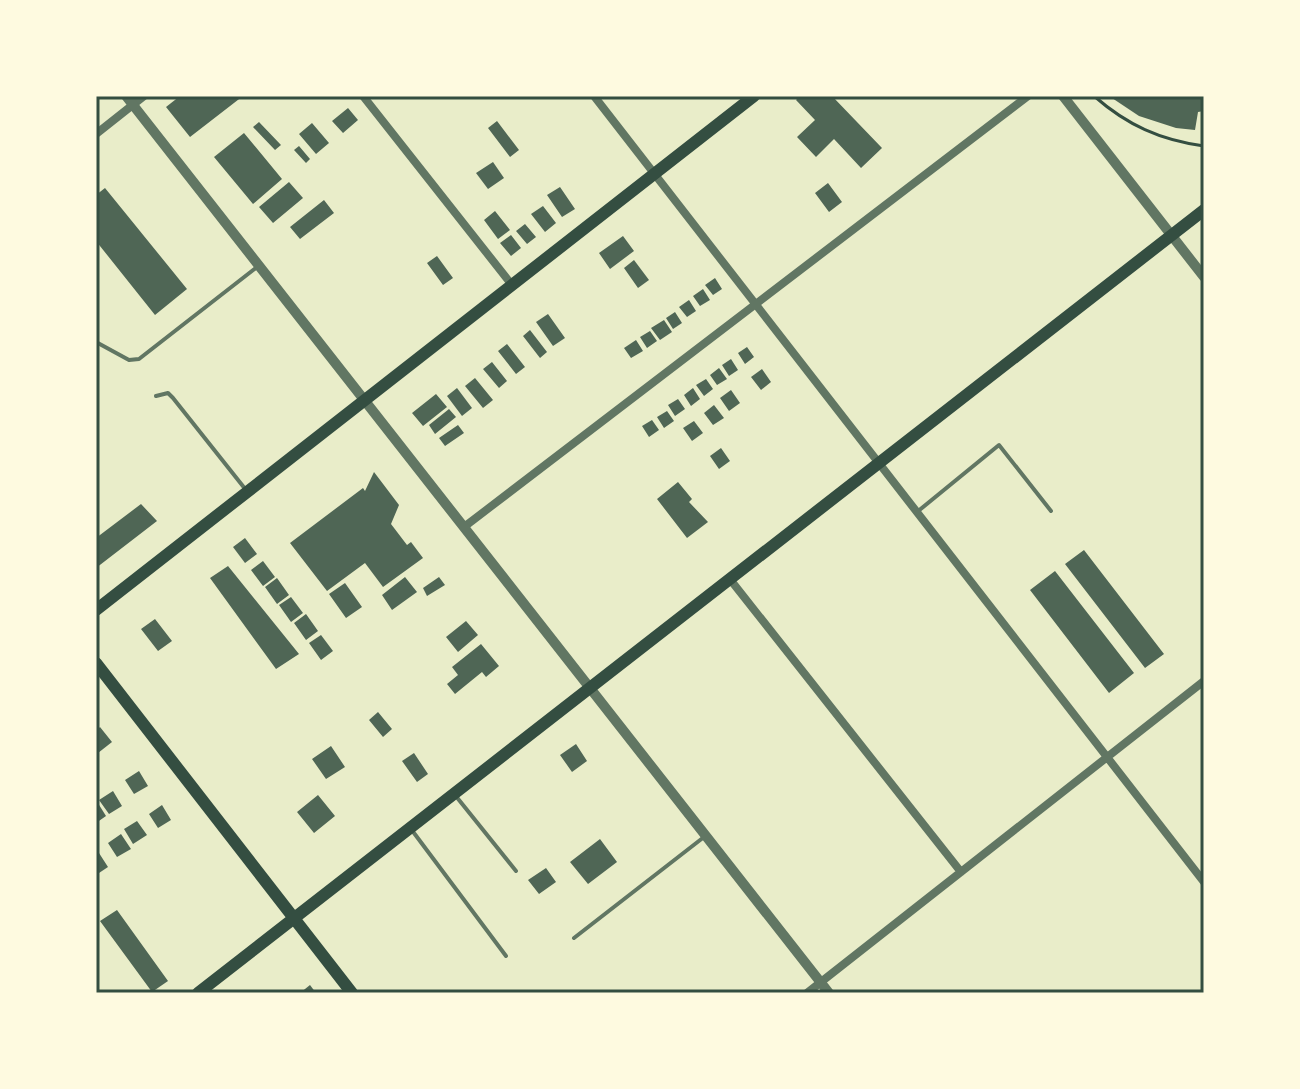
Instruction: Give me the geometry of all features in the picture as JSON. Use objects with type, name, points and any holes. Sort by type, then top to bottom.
[{"type":"main road","points":[[96,610],[754,96]]},
{"type":"main road","points":[[198,993],[1204,210]]},
{"type":"main road","points":[[96,663],[352,993]]},
{"type":"street","points":[[96,134],[129,100],[144,96]]},
{"type":"street","points":[[363,96],[512,285]]},
{"type":"street","points":[[594,96],[1204,882]]},
{"type":"street","points":[[464,527],[1028,96]]},
{"type":"street","points":[[1063,96],[1204,277]]},
{"type":"street","points":[[129,100],[829,993]]},
{"type":"street","points":[[729,578],[961,872]]},
{"type":"street","points":[[807,993],[1204,681]]},
{"type":"lane","points":[[96,342],[129,360],[139,359],[259,265]]},
{"type":"lane","points":[[156,396],[168,393],[173,398],[248,492]]},
{"type":"lane","points":[[917,512],[999,445],[1051,511]]},
{"type":"lane","points":[[453,793],[516,871]]},
{"type":"lane","points":[[409,827],[506,956]]},
{"type":"lane","points":[[574,938],[706,836]]},
{"type":"path","points":[[1094,96],[1122,119],[1155,136],[1204,146]]},
{"type":"building","points":[[180,96],[243,96],[190,137],[166,107]]},
{"type":"building","points":[[800,96],[832,96],[882,148],[861,168],[834,139],[816,157],[797,137],[815,120],[796,100]]},
{"type":"building","points":[[1109,96],[1204,96],[1204,111],[1198,112],[1195,130],[1176,128],[1139,116]]},
{"type":"building","points":[[348,108],[358,120],[343,133],[332,121]]},
{"type":"building","points":[[497,121],[519,150],[510,157],[488,128]]},
{"type":"building","points":[[259,122],[281,145],[275,150],[253,127]]},
{"type":"building","points":[[312,123],[329,143],[316,154],[299,134]]},
{"type":"building","points":[[244,133],[282,179],[253,204],[214,157]]},
{"type":"building","points":[[299,146],[310,159],[306,163],[294,150]]},
{"type":"building","points":[[493,162],[504,178],[488,189],[476,173]]},
{"type":"building","points":[[289,182],[303,198],[273,223],[259,207]]},
{"type":"building","points":[[828,183],[842,202],[829,212],[815,193]]},
{"type":"building","points":[[560,187],[575,209],[562,217],[547,195]]},
{"type":"building","points":[[105,188],[187,289],[155,315],[96,241],[96,195]]},
{"type":"building","points":[[324,200],[334,213],[300,239],[290,227]]},
{"type":"building","points":[[543,206],[556,223],[545,232],[531,214]]},
{"type":"building","points":[[495,211],[510,230],[498,239],[484,220]]},
{"type":"building","points":[[525,224],[536,237],[527,244],[516,231]]},
{"type":"building","points":[[511,235],[521,248],[511,256],[500,243]]},
{"type":"building","points":[[623,236],[634,251],[610,269],[599,253]]},
{"type":"building","points":[[437,256],[453,278],[443,285],[427,263]]},
{"type":"building","points":[[634,260],[649,280],[638,288],[624,268]]},
{"type":"building","points":[[715,278],[722,289],[713,295],[705,285]]},
{"type":"building","points":[[703,289],[710,300],[700,306],[693,296]]},
{"type":"building","points":[[689,300],[696,311],[687,317],[679,307]]},
{"type":"building","points":[[675,312],[682,323],[673,329],[666,318]]},
{"type":"building","points":[[548,314],[565,338],[553,346],[536,322]]},
{"type":"building","points":[[664,320],[672,332],[660,340],[651,328]]},
{"type":"building","points":[[530,330],[547,352],[540,358],[523,336]]},
{"type":"building","points":[[650,331],[657,341],[647,348],[640,337]]},
{"type":"building","points":[[636,340],[643,351],[631,358],[624,348]]},
{"type":"building","points":[[507,344],[525,367],[516,374],[498,351]]},
{"type":"building","points":[[747,347],[754,357],[745,364],[738,353]]},
{"type":"building","points":[[731,359],[738,370],[729,376],[722,365]]},
{"type":"building","points":[[492,362],[507,381],[499,388],[483,369]]},
{"type":"building","points":[[719,368],[727,379],[717,385],[710,375]]},
{"type":"building","points":[[762,369],[771,382],[761,390],[751,377]]},
{"type":"building","points":[[475,378],[493,400],[483,408],[465,386]]},
{"type":"building","points":[[706,379],[713,389],[704,396],[696,385]]},
{"type":"building","points":[[457,388],[472,408],[462,416],[447,396]]},
{"type":"building","points":[[693,388],[700,399],[691,406],[684,395]]},
{"type":"building","points":[[731,390],[740,403],[729,411],[720,398]]},
{"type":"building","points":[[436,394],[447,407],[423,426],[412,413]]},
{"type":"building","points":[[678,399],[685,409],[675,416],[668,405]]},
{"type":"building","points":[[714,405],[724,418],[713,425],[704,413]]},
{"type":"building","points":[[449,409],[456,417],[435,434],[429,425]]},
{"type":"building","points":[[667,411],[674,421],[664,428],[657,417]]},
{"type":"building","points":[[652,420],[659,430],[649,437],[642,426]]},
{"type":"building","points":[[694,421],[703,433],[692,441],[683,428]]},
{"type":"building","points":[[458,425],[464,433],[445,446],[439,438]]},
{"type":"building","points":[[721,448],[730,461],[719,469],[710,456]]},
{"type":"building","points":[[374,472],[399,505],[391,524],[407,545],[411,542],[423,558],[383,587],[365,563],[327,591],[290,543],[363,488],[365,491]]},
{"type":"building","points":[[678,482],[692,499],[689,502],[708,522],[687,538],[657,499]]},
{"type":"building","points":[[141,504],[157,521],[96,568],[96,538]]},
{"type":"building","points":[[245,538],[257,554],[245,563],[233,547]]},
{"type":"building","points":[[1084,550],[1164,654],[1145,668],[1065,564]]},
{"type":"building","points":[[263,561],[275,577],[263,586],[251,570]]},
{"type":"building","points":[[228,566],[299,654],[276,669],[210,578]]},
{"type":"building","points":[[1055,571],[1134,673],[1109,693],[1030,590]]},
{"type":"building","points":[[405,577],[417,592],[392,610],[382,595]]},
{"type":"building","points":[[439,577],[445,585],[427,596],[423,588]]},
{"type":"building","points":[[277,578],[289,595],[277,604],[265,587]]},
{"type":"building","points":[[345,583],[362,607],[346,618],[329,594]]},
{"type":"building","points":[[291,597],[303,613],[291,622],[279,605]]},
{"type":"building","points":[[306,614],[318,631],[306,640],[294,623]]},
{"type":"building","points":[[155,619],[172,641],[158,651],[141,629]]},
{"type":"building","points":[[466,621],[478,635],[458,652],[446,637]]},
{"type":"building","points":[[321,635],[333,651],[321,660],[309,643]]},
{"type":"building","points":[[481,644],[499,666],[486,677],[482,672],[455,694],[447,684],[458,675],[452,667]]},
{"type":"building","points":[[378,712],[392,729],[383,737],[369,720]]},
{"type":"building","points":[[100,727],[112,742],[98,753],[96,731]]},
{"type":"building","points":[[576,744],[587,761],[572,772],[560,755]]},
{"type":"building","points":[[331,746],[345,767],[326,779],[312,759]]},
{"type":"building","points":[[414,753],[428,774],[417,782],[402,761]]},
{"type":"building","points":[[139,771],[148,786],[134,794],[125,780]]},
{"type":"building","points":[[113,791],[122,806],[109,814],[99,800]]},
{"type":"building","points":[[318,795],[335,816],[314,833],[297,812]]},
{"type":"building","points":[[96,800],[106,816],[96,823]]},
{"type":"building","points":[[162,805],[171,820],[158,828],[149,814]]},
{"type":"building","points":[[137,821],[147,835],[133,844],[124,829]]},
{"type":"building","points":[[121,834],[131,849],[117,857],[108,843]]},
{"type":"building","points":[[600,839],[617,862],[588,884],[570,862]]},
{"type":"building","points":[[99,853],[108,867],[96,875],[96,854]]},
{"type":"building","points":[[546,868],[556,882],[539,894],[528,880]]},
{"type":"building","points":[[117,910],[168,981],[152,992],[100,921]]},
{"type":"building","points":[[310,985],[316,993],[300,993]]}]
